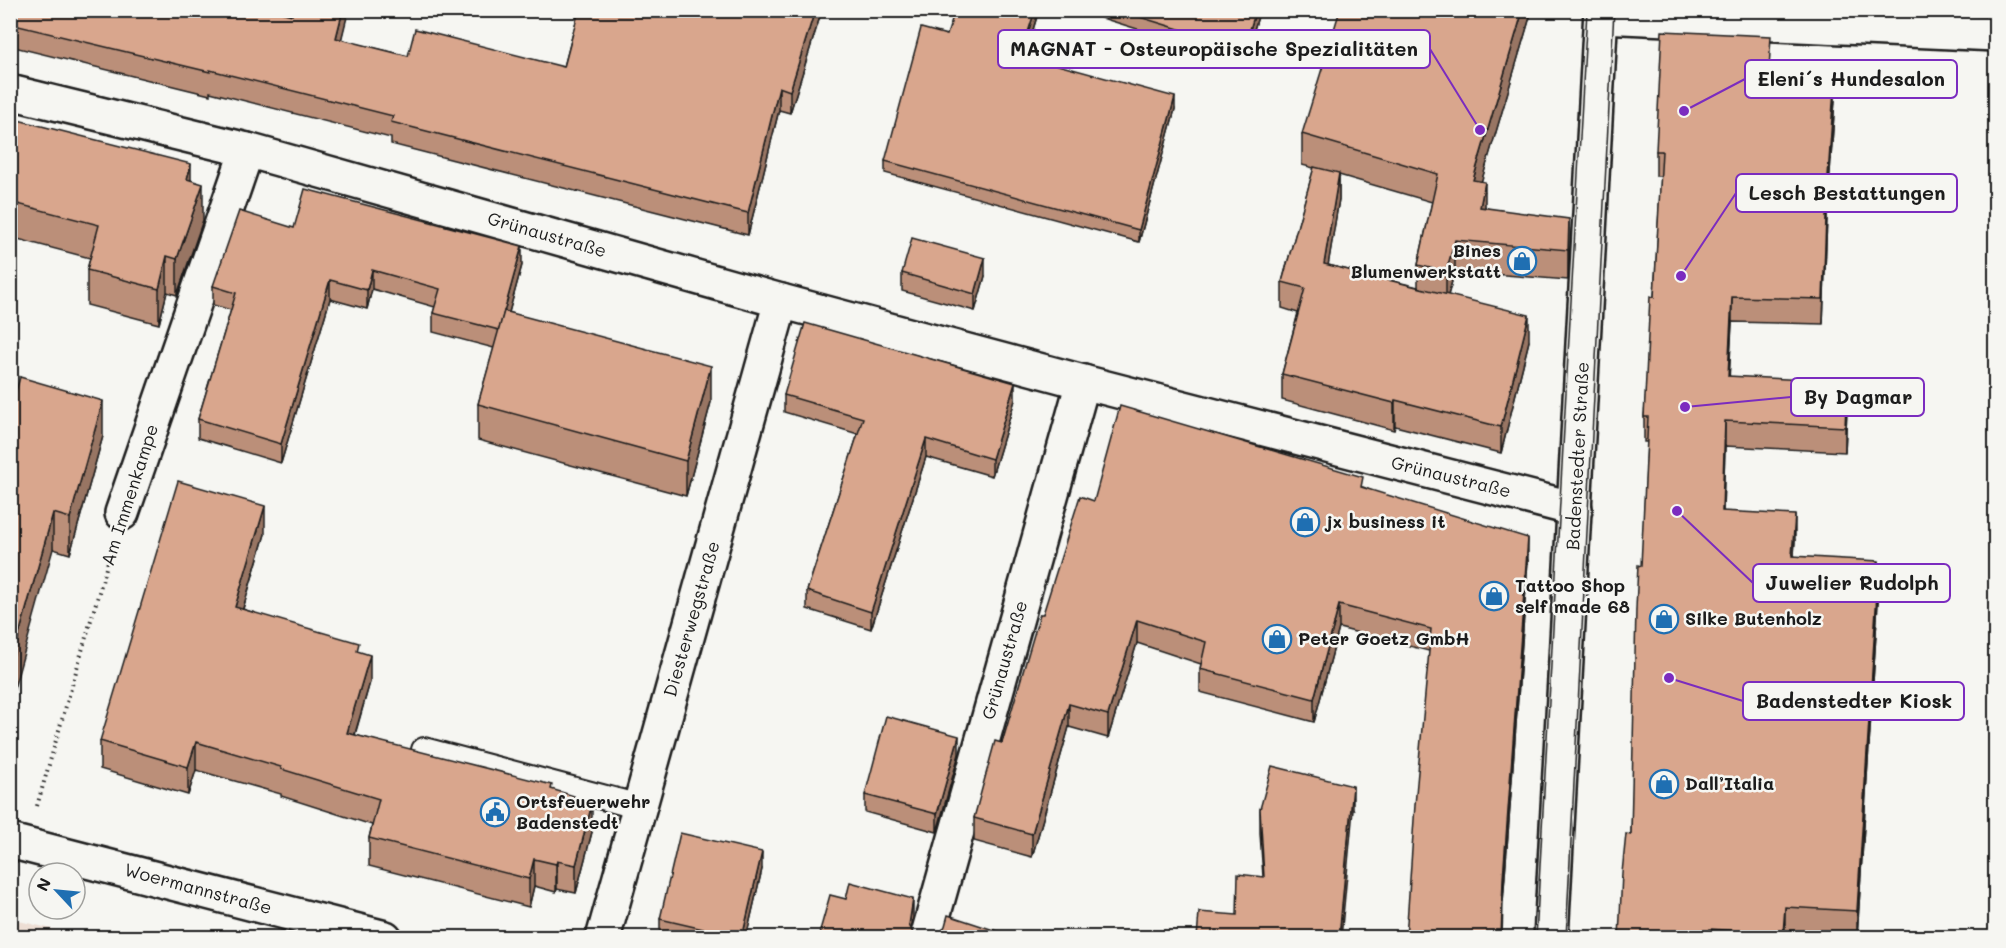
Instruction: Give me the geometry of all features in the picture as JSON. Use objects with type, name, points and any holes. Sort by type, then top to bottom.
[{"type":"street","points":[[1601,13],[1995,34]]},
{"type":"street","name":"Badenstedter Straße","points":[[1551,938],[1601,13]]},
{"type":"street","name":"Grünaustraße","points":[[10,92],[247,150],[781,301],[1083,382],[1575,509]]},
{"type":"street","name":"Am Immenkampe","points":[[122,513],[247,150]]},
{"type":"street","name":"Diesterwegstraße","points":[[603,938],[781,301]]},
{"type":"street","name":"Grünaustraße","points":[[927,938],[1083,382]]},
{"type":"street","name":"Woermannstraße","points":[[18,843],[385,938]]},
{"type":"lane","points":[[424,750],[640,807]]},
{"type":"path","name":"Am Immenkampe","points":[[18,843],[122,513]]},
{"type":"shaded area","points":[[11,919],[85,937],[11,937]]},
{"type":"building","points":[[10,10],[273,10],[292,15],[293,10],[343,10],[336,38],[408,56],[415,29],[564,67],[579,10],[815,10],[790,91],[779,87],[748,213],[391,122],[393,116],[210,70],[210,72],[10,24]]},
{"type":"building","points":[[955,10],[1035,10],[1021,55],[1175,97],[1139,230],[885,161],[921,28],[947,35]]},
{"type":"building","points":[[1117,10],[1256,10],[1244,49]]},
{"type":"building","points":[[1340,10],[1523,10],[1473,180],[1485,182],[1480,207],[1569,219],[1568,250],[1455,240],[1446,272],[1418,265],[1438,174],[1302,134]]},
{"type":"building","points":[[1662,31],[1771,36],[1769,69],[1835,74],[1823,299],[1732,297],[1728,376],[1847,382],[1845,427],[1725,421],[1722,511],[1795,515],[1792,556],[1879,561],[1857,911],[1785,907],[1783,934],[1710,929],[1710,938],[1619,938],[1626,834],[1631,835],[1636,609],[1638,565],[1641,566],[1648,417],[1644,417],[1650,296],[1654,297],[1662,151],[1656,151]]},
{"type":"building","points":[[10,118],[191,164],[187,179],[203,184],[177,259],[167,256],[159,289],[87,270],[99,225],[10,202]]},
{"type":"building","points":[[1314,167],[1339,173],[1324,264],[1529,315],[1501,427],[1395,400],[1394,403],[1282,374],[1305,288],[1282,282]]},
{"type":"building","points":[[305,189],[522,246],[499,330],[433,313],[440,289],[372,270],[367,290],[330,280],[281,444],[198,419],[236,293],[213,286],[239,211],[294,228]]},
{"type":"building","points":[[912,238],[985,258],[975,294],[902,273]]},
{"type":"building","points":[[504,311],[711,366],[686,461],[478,404]]},
{"type":"building","points":[[805,323],[1015,383],[992,459],[926,439],[871,612],[807,591],[863,418],[784,395]]},
{"type":"building","points":[[20,377],[103,401],[70,518],[53,513],[10,667],[10,412]]},
{"type":"building","points":[[1120,406],[1363,477],[1361,487],[1528,538],[1503,879],[1501,938],[1406,938],[1431,629],[1339,605],[1314,699],[1200,669],[1206,642],[1137,620],[1108,715],[1069,704],[1032,834],[974,818],[995,741],[1002,743],[1040,614],[1043,614],[1080,496],[1094,501]]},
{"type":"building","points":[[178,481],[265,506],[235,607],[359,643],[357,651],[370,655],[347,733],[552,785],[551,789],[574,796],[573,799],[592,804],[576,865],[557,861],[556,864],[534,859],[529,879],[369,838],[379,799],[196,742],[188,767],[100,741]]},
{"type":"building","points":[[886,716],[959,736],[937,814],[865,795]]},
{"type":"building","points":[[1272,766],[1353,786],[1339,938],[1197,938],[1199,912],[1237,915],[1238,874],[1264,877],[1260,809]]},
{"type":"building","points":[[680,833],[762,852],[742,938],[660,919]]},
{"type":"building","points":[[850,882],[913,899],[909,925],[913,933],[920,938],[833,938],[819,934],[830,895],[846,899]]},
{"type":"building","points":[[948,915],[1018,938],[934,938],[945,926]]},
{"type":"tram line","points":[[1536,938],[1587,10]]},
{"type":"tram line","points":[[1566,938],[1614,10]]},
{"type":"place","name":"Eleni´s Hundesalon","points":[[1684,111]]},
{"type":"place","name":"MAGNAT - Osteuropäische Spezialitäten","points":[[1480,130]]},
{"type":"place","name":"Bines Blumenwerkstatt","points":[[1522,261]]},
{"type":"place","name":"Lesch Bestattungen","points":[[1681,276]]},
{"type":"place","name":"By Dagmar","points":[[1685,407]]},
{"type":"place","name":"Juwelier Rudolph","points":[[1677,511]]},
{"type":"place","name":"jx business it","points":[[1305,522]]},
{"type":"place","name":"Tattoo Shop self made 68","points":[[1494,596]]},
{"type":"place","name":"Silke Butenholz","points":[[1664,619]]},
{"type":"place","name":"Peter Goetz GmbH","points":[[1277,639]]},
{"type":"place","name":"Badenstedter Kiosk","points":[[1669,678]]},
{"type":"place","name":"Dall’Italia","points":[[1664,784]]},
{"type":"place","name":"Ortsfeuerwehr Badenstedt","points":[[495,812]]}]
